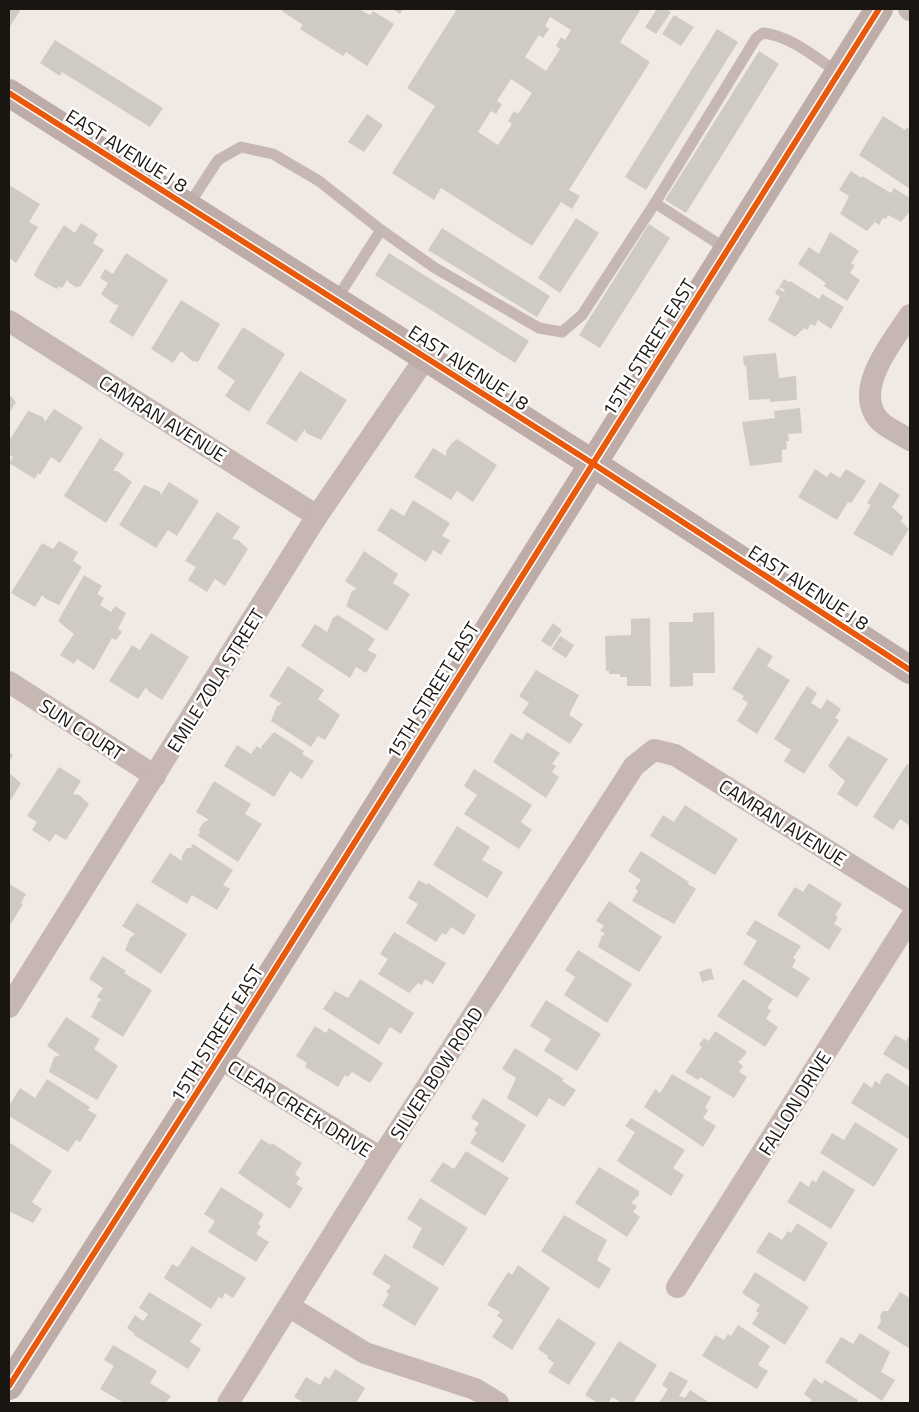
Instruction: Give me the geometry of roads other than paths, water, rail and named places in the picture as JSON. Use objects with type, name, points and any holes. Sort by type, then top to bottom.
[{"type":"street","name":"15TH STREET EAST","points":[[9,1386],[219,1058],[879,9]]},
{"type":"street","name":"EAST AVENUE J 8","points":[[9,93],[592,463],[910,670]]},
{"type":"street","points":[[910,315],[876,366],[869,396],[878,419],[910,440]]},
{"type":"street","name":"CAMRAN AVENUE","points":[[9,321],[317,516]]},
{"type":"street","name":"EMILE ZOLA STREET","points":[[9,1007],[317,516],[426,357]]},
{"type":"street","name":"SUN COURT","points":[[9,682],[155,776]]},
{"type":"street","name":"CAMRAN AVENUE","points":[[654,750],[675,755],[910,902]]},
{"type":"street","name":"SILVER BOW ROAD","points":[[228,1403],[290,1307],[381,1158],[634,766],[654,750]]},
{"type":"street","name":"FALLON DRIVE","points":[[677,1287],[910,919]]},
{"type":"street","name":"CLEAR CREEK DRIVE","points":[[219,1058],[381,1158]]},
{"type":"street","points":[[290,1307],[365,1353],[475,1389],[498,1403]]},
{"type":"lane","points":[[188,206],[218,160],[241,147],[273,154],[319,181],[381,230],[435,268],[538,328],[562,332],[582,315],[655,203],[756,38],[763,33],[774,34],[791,42],[839,73]]},
{"type":"lane","points":[[655,203],[728,250]]},
{"type":"lane","points":[[336,300],[381,230]]}]
